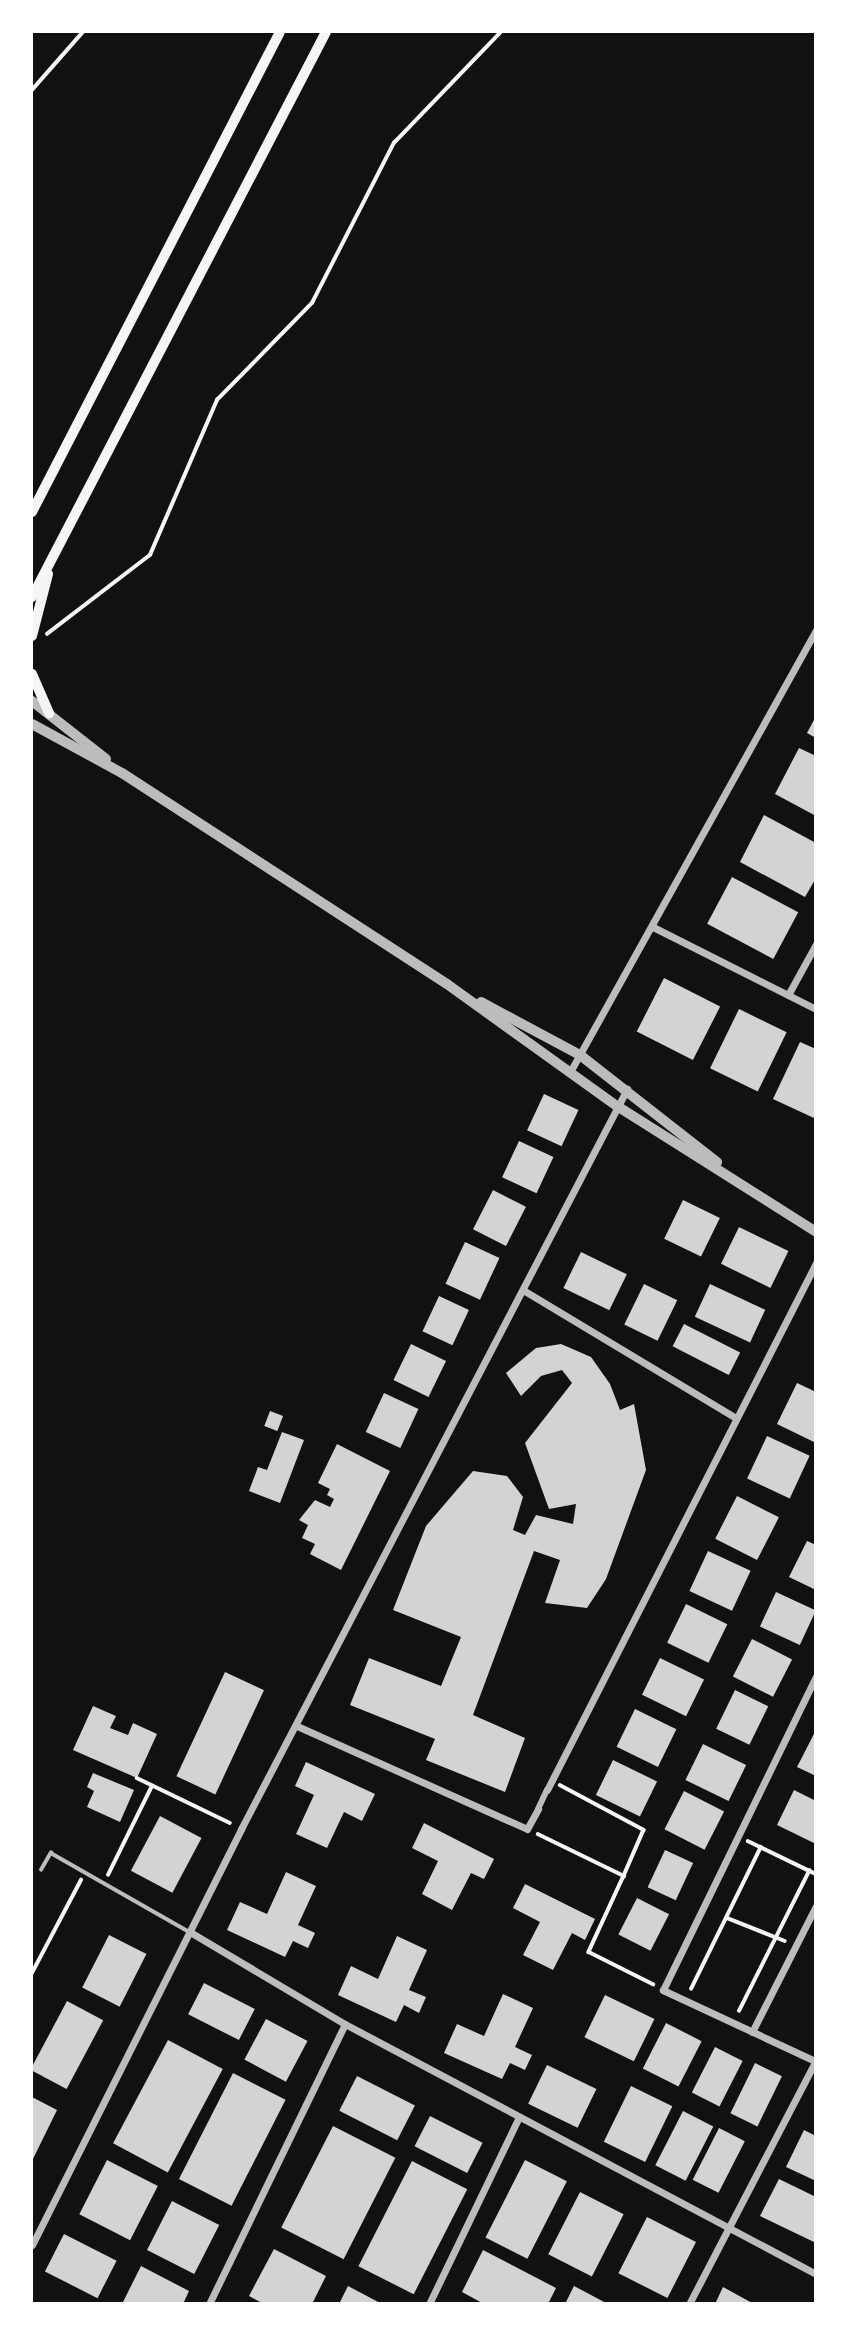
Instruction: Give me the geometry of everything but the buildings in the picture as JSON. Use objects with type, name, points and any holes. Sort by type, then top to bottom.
[{"type":"main road","points":[[32,512],[280,32]]},
{"type":"main road","points":[[32,597],[326,32]]},
{"type":"main road","points":[[37,637],[54,555]]},
{"type":"main road","points":[[32,674],[49,713]]},
{"type":"street","points":[[570,1072],[816,630]]},
{"type":"street","points":[[32,701],[122,773]]},
{"type":"street","points":[[32,724],[122,773],[447,984],[617,1106],[816,1232]]},
{"type":"street","points":[[653,927],[816,1009]]},
{"type":"street","points":[[788,995],[816,944]]},
{"type":"street","points":[[447,984],[580,1055],[753,1190]]},
{"type":"street","points":[[32,2245],[241,1829],[297,1726],[626,1089]]},
{"type":"street","points":[[297,1726],[527,1829],[816,1263]]},
{"type":"street","points":[[523,1290],[736,1418]]},
{"type":"street","points":[[689,2304],[815,2060],[663,1990],[816,1676]]},
{"type":"street","points":[[752,2032],[816,1906]]},
{"type":"street","points":[[190,1932],[345,2024],[816,2274]]},
{"type":"street","points":[[209,2304],[345,2024]]},
{"type":"street","points":[[429,2304],[519,2117]]},
{"type":"lane","points":[[41,1870],[51,1853],[190,1932]]},
{"type":"path","points":[[32,90],[83,32]]},
{"type":"path","points":[[37,637],[150,555],[217,400],[312,303],[394,143],[501,32]]},
{"type":"path","points":[[137,1779],[241,1829]]},
{"type":"path","points":[[552,1781],[644,1830],[589,1952],[663,1990]]},
{"type":"path","points":[[104,1883],[152,1786]]},
{"type":"path","points":[[527,1829],[624,1876]]},
{"type":"path","points":[[738,1836],[816,1874]]},
{"type":"path","points":[[686,2000],[761,1847]]},
{"type":"path","points":[[733,2023],[809,1871]]},
{"type":"path","points":[[32,1973],[85,1872]]},
{"type":"path","points":[[726,1918],[796,1944]]}]
